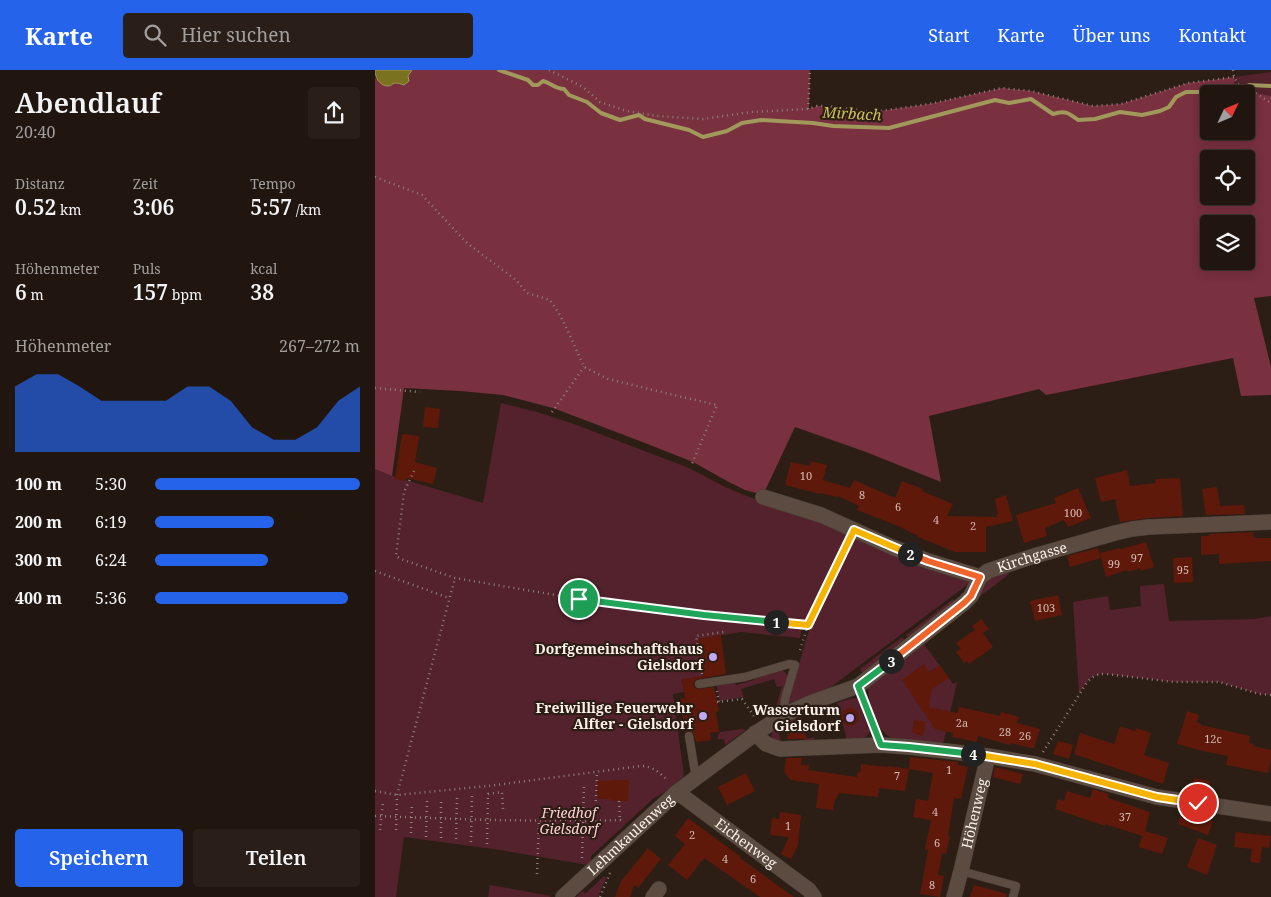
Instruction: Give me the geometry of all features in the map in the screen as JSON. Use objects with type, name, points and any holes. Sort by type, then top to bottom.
[{"type":"street","points":[[763,497],[821,515],[892,547],[928,561],[980,577]]},
{"type":"street","name":"Kirchgasse","points":[[696,778],[759,731],[784,715],[810,703],[858,686],[964,603],[971,596],[980,577],[988,571],[1034,556],[1132,529],[1271,522]]},
{"type":"street","points":[[759,731],[766,744],[780,749],[881,745],[988,756],[1035,764],[1157,797],[1271,814]]},
{"type":"street","name":"Höhenweg","points":[[953,897],[961,871],[988,756]]},
{"type":"street","name":"Lehmkaulenweg","points":[[563,897],[677,792],[696,778]]},
{"type":"street","name":"Eichenweg","points":[[677,792],[809,890],[814,897]]},
{"type":"lane","points":[[701,684],[745,676],[789,664],[795,665],[785,699],[784,715]]},
{"type":"lane","points":[[858,686],[881,745]]},
{"type":"lane","points":[[689,736],[696,778]]},
{"type":"lane","points":[[961,871],[1016,886],[1013,897]]},
{"type":"path","points":[[549,70],[583,87],[600,102],[627,112],[703,119],[751,112],[808,109],[817,106],[873,112],[929,104],[1002,88],[1031,91],[1093,106],[1121,104],[1188,83],[1234,77]]},
{"type":"path","points":[[808,109],[809,70]]},
{"type":"path","points":[[1233,70],[1238,84],[1271,103]]},
{"type":"path","points":[[375,177],[422,195],[467,243],[516,280],[527,293],[550,300],[561,316],[584,367],[608,379],[717,404],[691,466]]},
{"type":"path","points":[[552,412],[584,367]]},
{"type":"path","points":[[375,388],[420,392]]},
{"type":"path","points":[[414,471],[404,492],[396,556],[401,559],[455,578],[579,599],[704,615],[808,625]]},
{"type":"path","points":[[800,650],[808,625],[854,530]]},
{"type":"path","points":[[375,571],[449,598]]},
{"type":"path","points":[[396,830],[397,795],[455,578]]},
{"type":"path","points":[[693,617],[704,615]]},
{"type":"path","points":[[701,684],[697,636],[724,632],[724,634]]},
{"type":"path","points":[[1035,764],[1085,684],[1091,677],[1098,674],[1174,682],[1219,682],[1259,694],[1271,695]]},
{"type":"path","points":[[717,702],[742,699],[759,731]]},
{"type":"path","points":[[375,791],[397,795],[489,786],[647,766],[658,771],[677,792]]},
{"type":"path","points":[[595,821],[597,771]]},
{"type":"path","points":[[582,858],[584,783]]},
{"type":"path","points":[[487,844],[488,794],[502,792],[503,809]]},
{"type":"path","points":[[471,842],[472,795]]},
{"type":"path","points":[[456,839],[457,798]]},
{"type":"path","points":[[441,800],[441,838]]},
{"type":"path","points":[[426,837],[427,801]]},
{"type":"path","points":[[619,801],[620,820],[633,834]]},
{"type":"path","points":[[380,830],[383,802]]},
{"type":"path","points":[[411,803],[411,833]]},
{"type":"path","points":[[375,816],[583,822],[620,820]]},
{"type":"path","points":[[537,874],[539,820]]},
{"type":"green space","points":[[1271,72],[1271,96],[1255,93],[1255,85],[1234,85],[1234,77]]},
{"type":"green space","name":"Friedhof Gielsdorf","points":[[501,403],[574,424],[689,468],[744,495],[819,521],[969,581],[967,585],[831,687],[788,704],[807,636],[846,544],[802,628],[800,638],[741,632],[699,639],[704,678],[682,679],[684,692],[673,694],[684,776],[665,792],[654,798],[591,856],[591,863],[588,865],[493,849],[404,837],[396,897],[375,897],[375,469],[392,476],[483,503]]},
{"type":"green space","points":[[1007,570],[1009,574],[978,598],[988,578]]},
{"type":"green space","points":[[1164,584],[1169,621],[1255,619],[1271,616],[1271,695],[1259,694],[1219,682],[1174,682],[1106,674],[1093,677],[1079,694],[1073,602],[1108,596],[1110,610],[1141,606],[1140,586]]},
{"type":"green space","points":[[953,599],[956,603],[909,639],[906,635]]},
{"type":"green space","points":[[902,637],[906,642],[863,676],[860,669]]},
{"type":"green space","points":[[924,644],[953,684],[957,682],[943,744],[891,738],[880,728],[873,716],[870,702],[868,687]]},
{"type":"green space","points":[[783,670],[787,675],[787,679],[780,708],[775,711],[782,686],[777,687],[774,679],[741,689],[744,697],[720,701],[717,686],[735,682],[736,685],[754,680],[754,677]]},
{"type":"green space","points":[[858,698],[861,702],[863,715],[870,731],[864,738],[847,740],[837,703]]},
{"type":"green space","points":[[800,715],[803,722],[786,727],[787,731],[779,733],[781,742],[790,740],[791,743],[814,737],[815,743],[786,746],[774,743],[771,737],[773,730]]},
{"type":"green space","points":[[746,730],[725,745],[724,739],[718,739],[720,732]]},
{"type":"green space","points":[[604,876],[606,878],[598,897],[576,897],[583,891],[585,894]]},
{"type":"green space","points":[[490,885],[551,896],[488,897]]},
{"type":"shaded area","points":[[375,70],[412,70],[408,76],[409,81],[404,85],[395,83],[387,86],[378,80]]},
{"type":"shaded area","points":[[412,70],[810,70],[809,109],[817,106],[828,106],[873,112],[929,104],[1002,88],[1031,91],[1093,106],[1121,104],[1188,83],[1234,77],[1234,85],[1200,85],[1200,140],[1255,140],[1255,93],[1271,96],[1271,296],[1254,298],[1271,367],[1271,395],[1241,396],[1233,358],[1046,395],[1039,389],[929,416],[941,482],[866,452],[795,427],[763,495],[745,490],[693,462],[553,408],[503,395],[404,388],[392,476],[375,469],[375,77],[376,79],[404,85]]},
{"type":"building","points":[[425,407],[440,409],[438,428],[423,427]]},
{"type":"building","points":[[402,434],[419,436],[415,462],[437,468],[433,484],[406,478],[405,481],[395,479]]},
{"type":"building","points":[[811,461],[827,465],[823,480],[850,488],[854,480],[895,498],[902,481],[923,489],[922,491],[953,504],[947,516],[997,517],[995,499],[1006,495],[1013,521],[986,527],[986,552],[955,552],[857,510],[859,506],[838,496],[820,494],[785,485],[791,462],[810,466]]},
{"type":"building","points":[[1127,470],[1130,486],[1156,483],[1155,479],[1180,478],[1183,516],[1120,522],[1115,499],[1101,502],[1095,478]]},
{"type":"building","points":[[1217,487],[1220,506],[1244,505],[1245,514],[1206,515],[1202,489]]},
{"type":"building","points":[[1078,488],[1091,518],[1068,527],[1064,520],[1045,528],[1047,536],[1024,543],[1016,515],[1056,503],[1054,498]]},
{"type":"building","points":[[1253,532],[1254,538],[1271,538],[1271,561],[1219,564],[1219,554],[1201,555],[1201,536]]},
{"type":"building","points":[[1146,542],[1154,567],[1141,571],[1140,568],[1128,572],[1127,570],[1106,577],[1100,553]]},
{"type":"building","points":[[1098,548],[1101,558],[1070,567],[1067,556]]},
{"type":"building","points":[[1192,557],[1193,582],[1174,583],[1173,558]]},
{"type":"building","points":[[1058,595],[1062,615],[1035,621],[1030,601]]},
{"type":"building","points":[[981,619],[989,629],[983,633],[993,647],[969,664],[967,661],[964,663],[956,652],[961,649],[956,643],[975,630],[972,626]]},
{"type":"building","points":[[721,635],[726,674],[698,679],[693,684],[697,689],[714,687],[719,711],[716,712],[719,732],[710,733],[711,740],[696,742],[693,732],[689,730],[685,733],[680,699],[685,698],[682,679],[704,676],[699,639]]},
{"type":"building","points":[[924,664],[929,672],[940,665],[949,678],[932,689],[929,707],[957,713],[959,707],[1000,716],[1001,712],[1019,717],[1017,723],[1040,729],[1034,748],[1011,743],[1010,745],[978,736],[977,742],[952,737],[953,733],[935,729],[902,680]]},
{"type":"building","name":"Wasserturm Gielsdorf","points":[[850,708],[856,711],[859,717],[856,723],[850,726],[844,723],[841,717],[844,711]]},
{"type":"building","points":[[1187,711],[1199,715],[1197,722],[1201,725],[1250,736],[1249,743],[1254,744],[1253,746],[1271,750],[1268,773],[1226,765],[1228,756],[1177,744]]},
{"type":"building","points":[[914,720],[926,722],[923,736],[912,733]]},
{"type":"building","points":[[803,722],[807,739],[787,739],[786,727]]},
{"type":"building","points":[[1120,726],[1135,731],[1136,728],[1151,733],[1144,755],[1169,763],[1163,784],[1074,754],[1080,733],[1114,744]]},
{"type":"building","points":[[1058,741],[1073,745],[1069,759],[1053,754]]},
{"type":"building","points":[[910,757],[958,762],[958,765],[968,767],[961,799],[954,798],[948,836],[950,837],[946,854],[942,853],[938,875],[944,876],[940,897],[920,894],[928,850],[925,849],[931,820],[913,817],[916,799],[928,801],[933,773],[909,769]]},
{"type":"building","points":[[786,758],[802,758],[801,765],[809,765],[808,770],[857,777],[858,772],[860,773],[861,764],[909,769],[905,791],[879,788],[878,797],[839,793],[834,802],[833,810],[816,808],[819,784],[791,780],[784,772]]},
{"type":"building","points":[[995,767],[1023,774],[1020,784],[993,777]]},
{"type":"building","points":[[746,773],[755,791],[727,805],[718,787]]},
{"type":"building","points":[[1194,778],[1210,781],[1208,795],[1191,793]]},
{"type":"building","points":[[629,780],[628,801],[597,799],[597,781]]},
{"type":"building","points":[[1093,789],[1109,794],[1108,798],[1150,812],[1145,831],[1168,838],[1162,854],[1139,847],[1142,836],[1055,809],[1058,799],[1064,801],[1067,791],[1090,798]]},
{"type":"building","points":[[780,812],[801,815],[798,845],[791,859],[781,854],[789,837],[770,835],[772,818],[779,819]]},
{"type":"building","points":[[1181,813],[1213,821],[1208,835],[1178,824]]},
{"type":"building","points":[[688,818],[794,897],[760,897],[704,858],[687,880],[668,865],[685,844],[675,836]]},
{"type":"building","points":[[1236,832],[1271,836],[1269,848],[1262,847],[1260,863],[1250,862],[1252,849],[1234,847]]},
{"type":"building","points":[[1198,838],[1217,845],[1207,875],[1187,867]]},
{"type":"building","points":[[648,848],[661,859],[638,888],[634,885],[630,897],[615,897],[621,881]]},
{"type":"building","points":[[974,885],[1007,894],[1006,897],[970,897]]},
{"type":"waterway","name":"Mirbach","points":[[499,70],[528,80],[533,85],[538,85],[543,81],[564,89],[569,95],[587,102],[601,113],[620,120],[639,115],[645,119],[689,130],[703,137],[727,131],[742,123],[761,120],[889,128],[995,100],[1009,103],[1031,99],[1053,114],[1067,113],[1078,120],[1095,119],[1120,112],[1142,115],[1169,107],[1176,97],[1186,92],[1200,92]]},
{"type":"waterway","name":"Mirbach","points":[[1255,85],[1271,86]]},
{"type":"place","name":"Dorfgemeinschaftshaus Gielsdorf","points":[[713,657]]},
{"type":"place","name":"Freiwillige Feuerwehr Alfter - Gielsdorf","points":[[703,716]]},
{"type":"place","name":"Wasserturm Gielsdorf","points":[[850,718]]},
{"type":"route","points":[[579,599],[704,615],[808,625],[854,530],[928,561],[980,577],[971,596],[964,603],[858,686],[881,745],[988,756],[1035,764],[1157,797],[1198,803]]}]
